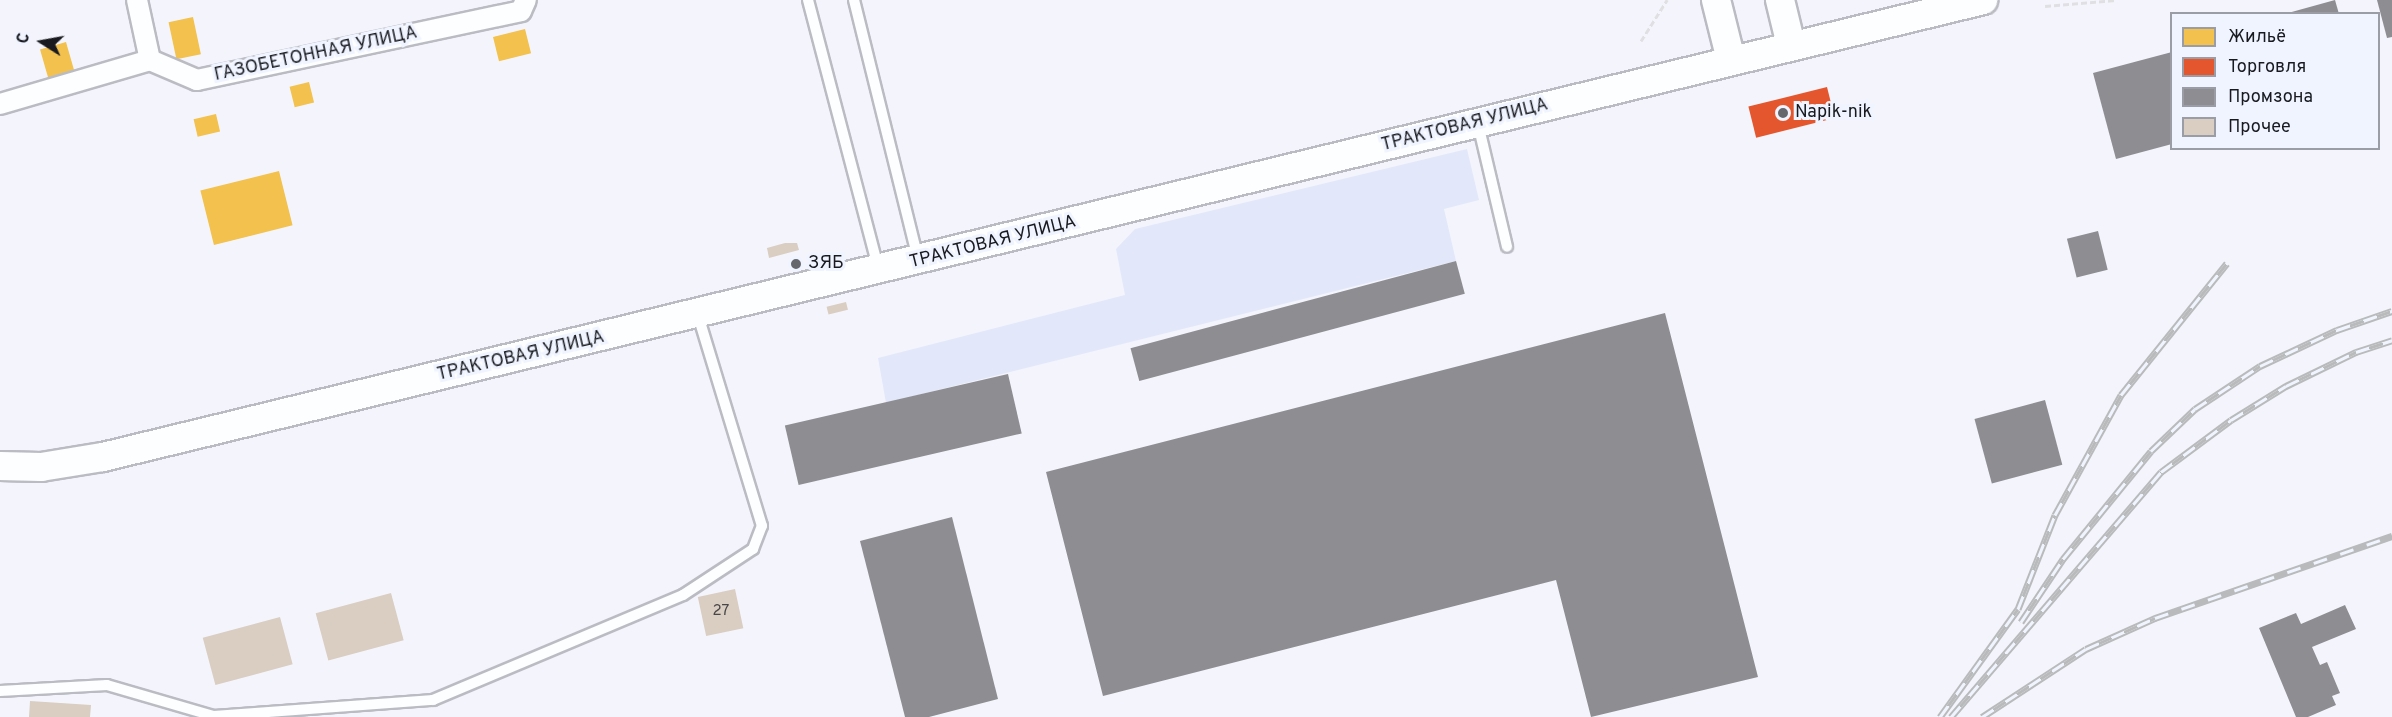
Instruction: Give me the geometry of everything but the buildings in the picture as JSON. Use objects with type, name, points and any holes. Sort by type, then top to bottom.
[{"type":"main road","points":[[1716,0],[1731,60]]},
{"type":"main road","points":[[1780,0],[1791,45]]},
{"type":"main road","name":"ТРАКТОВАЯ УЛИЦА","points":[[0,466],[41,466],[103,457],[698,315],[1791,45],[1983,0]]},
{"type":"street","points":[[0,104],[150,60],[137,0]]},
{"type":"street","name":"ГАЗОБЕТОННАЯ УЛИЦА","points":[[150,60],[197,80],[521,11],[526,0]]},
{"type":"lane","points":[[808,0],[878,270]]},
{"type":"lane","points":[[854,0],[919,261]]},
{"type":"lane","points":[[1478,123],[1507,247]]},
{"type":"lane","points":[[0,691],[107,685],[214,716],[433,700],[683,595],[753,549],[762,526],[698,315]]},
{"type":"path","points":[[1641,41],[1667,0]]},
{"type":"path","points":[[2044,6],[2116,0]]},
{"type":"shaded area","points":[[1467,149],[1479,200],[1444,209],[1456,261],[886,403],[878,358],[1125,295],[1116,249],[1135,229]]},
{"type":"railway","points":[[1940,717],[2018,609],[2055,515],[2121,395],[2227,263]]},
{"type":"railway","points":[[2021,622],[2063,559],[2151,451],[2195,409],[2260,366],[2337,330],[2392,311]]},
{"type":"railway","points":[[1951,717],[2161,472],[2231,420],[2286,386],[2356,352],[2392,340]]},
{"type":"railway","points":[[1982,717],[2086,649],[2155,618],[2392,536]]},
{"type":"place","name":"Napik-nik","points":[[1783,113]]},
{"type":"place","name":"ЗЯБ","points":[[796,264]]}]
